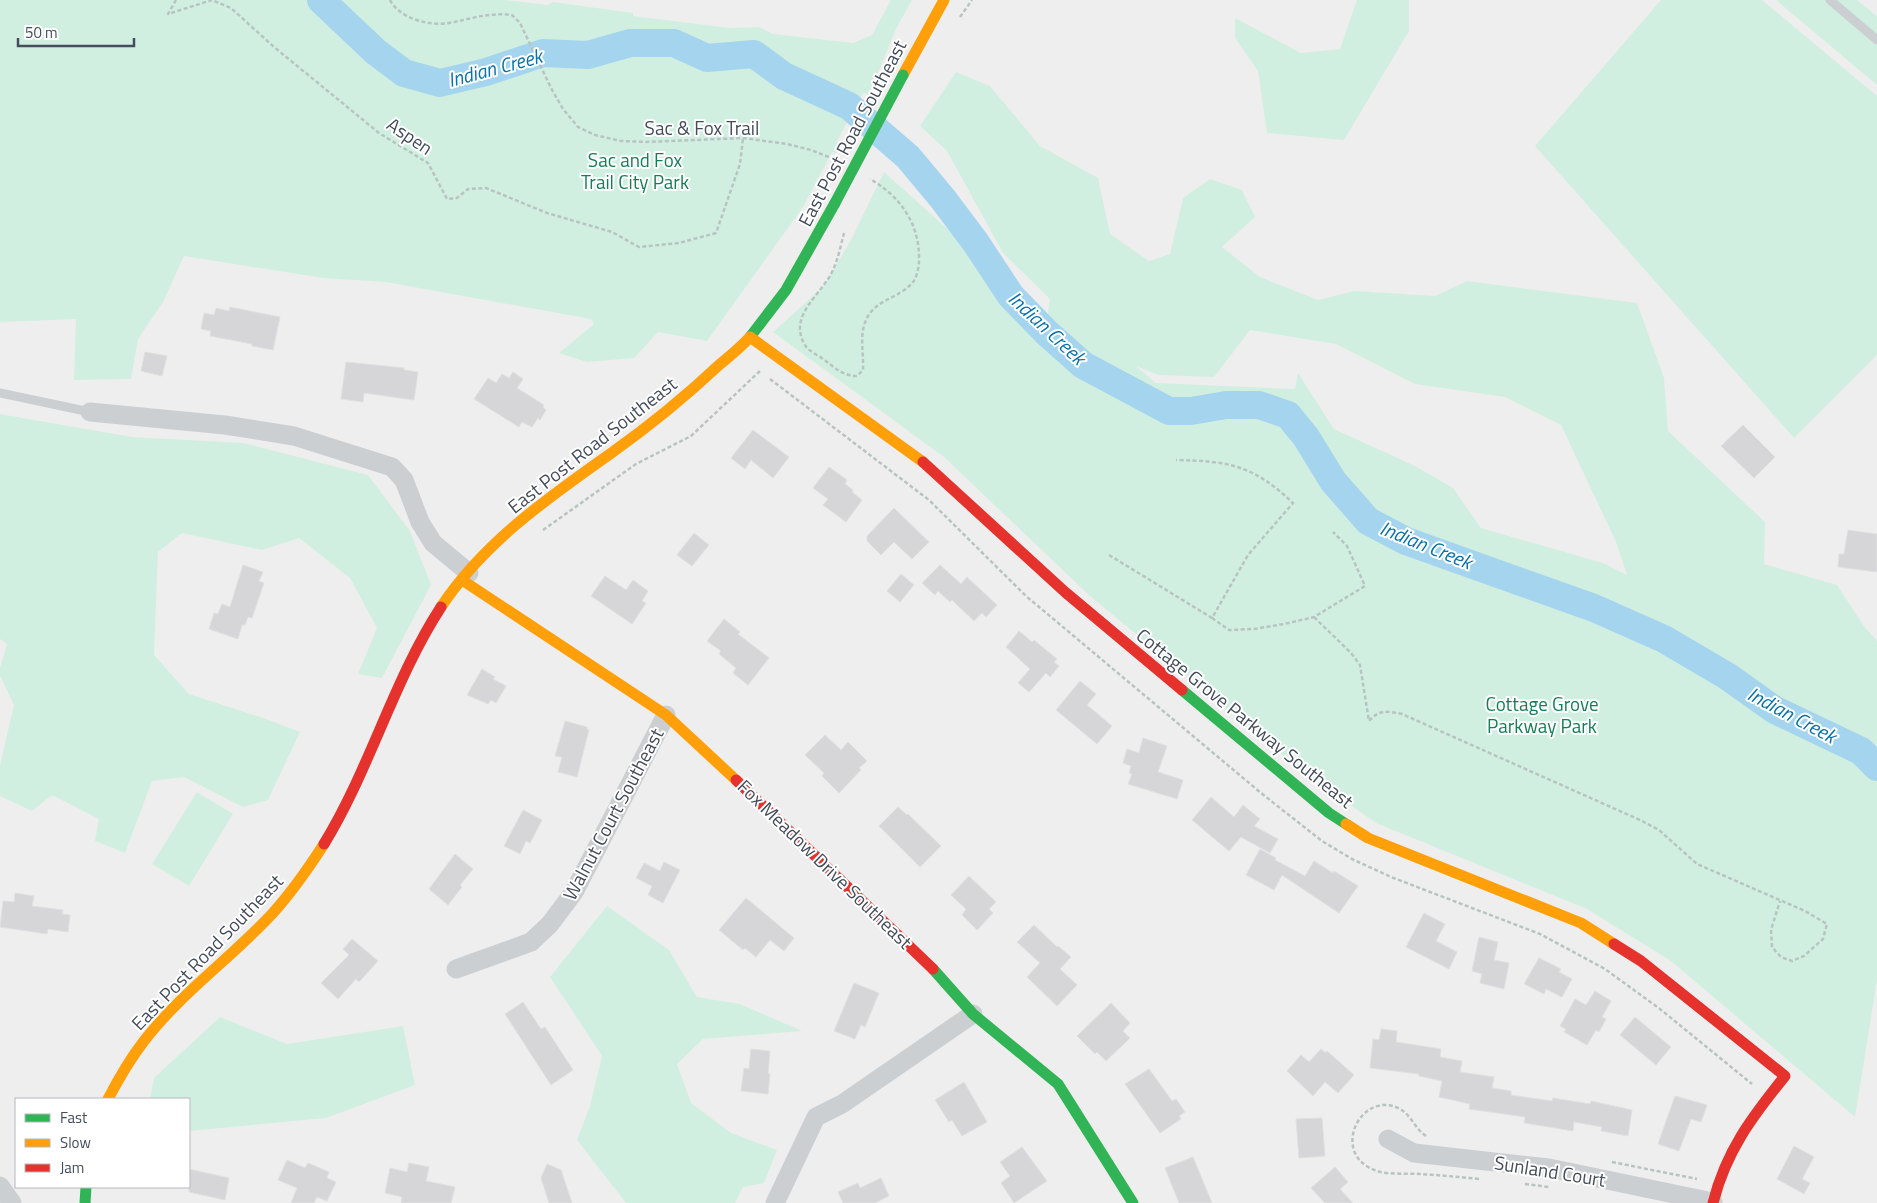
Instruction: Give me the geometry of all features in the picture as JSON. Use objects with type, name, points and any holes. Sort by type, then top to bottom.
[{"type":"street","name":"East Post Road Southeast","points":[[109,1098],[128,1064],[149,1035],[185,998],[258,930],[300,879],[326,841],[417,649],[432,622],[465,576],[546,498],[621,445],[695,388],[750,337],[794,279],[944,0]]},
{"type":"street","name":"Cottage Grove Parkway Southeast","points":[[750,337],[929,466],[1065,592],[1329,813],[1368,838],[1581,923],[1641,961],[1785,1076],[1751,1121],[1722,1170],[1713,1202]]},
{"type":"street","name":"Fox Meadow Drive Southeast","points":[[90,412],[224,425],[294,436],[392,467],[404,480],[420,522],[433,543],[465,576],[666,715],[770,811],[916,951],[973,1014],[1058,1084],[1133,1203]]},
{"type":"street","name":"Walnut Court Southeast","points":[[456,969],[531,942],[550,924],[574,892],[666,715]]},
{"type":"street","points":[[775,1203],[816,1117],[842,1104],[973,1014]]},
{"type":"street","name":"Sunland Court","points":[[1388,1139],[1414,1153],[1549,1168],[1713,1202]]},
{"type":"street","points":[[0,1186],[12,1203]]},
{"type":"street","points":[[85,1203],[86,1188]]},
{"type":"lane","points":[[1830,0],[1877,40]]},
{"type":"lane","points":[[0,393],[90,412]]},
{"type":"path","name":"Aspen","points":[[176,0],[168,14],[212,0],[231,8],[274,47],[379,133],[428,163],[448,199],[457,198],[468,190],[486,188],[547,213],[612,232],[639,247],[679,242],[716,233],[740,164],[743,138]]},
{"type":"path","name":"Sac & Fox Trail","points":[[390,0],[405,15],[419,20],[448,23],[471,17],[512,15],[520,23],[563,109],[578,127],[595,135],[621,141],[646,142],[743,138],[788,144],[811,150],[834,160]]},
{"type":"path","points":[[846,228],[833,270],[802,316],[800,326],[805,346],[847,376],[857,376],[863,370],[862,334],[866,321],[873,308],[902,291],[914,281],[918,268],[919,246],[915,228],[905,209],[890,193],[865,176]]},
{"type":"path","points":[[541,532],[636,464],[690,436],[760,371],[763,366]]},
{"type":"path","points":[[760,371],[929,500],[1026,596],[1253,787],[1322,841],[1352,859],[1391,878],[1540,934],[1606,969],[1660,1009],[1755,1087]]},
{"type":"path","points":[[1176,460],[1209,461],[1233,465],[1254,474],[1276,487],[1293,503],[1248,555],[1212,618]]},
{"type":"path","points":[[1109,555],[1229,630],[1254,629],[1314,617],[1365,586],[1347,546],[1333,532]]},
{"type":"path","points":[[1314,617],[1352,653],[1360,665],[1369,721],[1376,713],[1387,711],[1402,714],[1484,749],[1640,820],[1659,830],[1697,864],[1780,900],[1805,911],[1827,924],[1823,939],[1804,956],[1792,961],[1781,957],[1772,947],[1771,930],[1780,900]]},
{"type":"path","points":[[1432,1137],[1419,1132],[1408,1115],[1399,1108],[1385,1106],[1374,1108],[1365,1113],[1355,1125],[1352,1138],[1358,1159],[1364,1165],[1378,1172],[1430,1174],[1486,1180]]},
{"type":"path","points":[[1609,1161],[1700,1179]]},
{"type":"path","points":[[1522,1184],[1550,1187]]},
{"type":"green space","name":"Sac and Fox Trail City Park","points":[[0,0],[505,0],[548,5],[553,2],[633,13],[633,16],[730,28],[759,27],[773,34],[853,43],[872,35],[891,0],[912,0],[896,29],[869,95],[863,93],[836,143],[840,146],[836,153],[832,152],[803,207],[707,341],[658,332],[634,358],[587,362],[559,353],[594,324],[591,319],[386,282],[323,278],[184,256],[163,302],[138,339],[131,379],[74,380],[76,319],[0,322]]},
{"type":"green space","points":[[1357,0],[1409,0],[1409,31],[1344,140],[1267,133],[1258,71],[1235,38],[1235,18],[1301,53],[1340,49]]},
{"type":"green space","points":[[1661,0],[1762,0],[1877,96],[1877,355],[1794,438],[1535,146]]},
{"type":"green space","points":[[1776,0],[1857,0],[1877,16],[1877,85]]},
{"type":"green space","name":"Cottage Grove Parkway Park","points":[[956,72],[990,86],[1040,146],[1098,178],[1110,234],[1149,261],[1170,254],[1183,198],[1210,179],[1242,190],[1255,217],[1222,247],[1260,277],[1318,300],[1354,291],[1435,296],[1467,281],[1637,303],[1664,378],[1668,431],[1765,522],[1764,564],[1837,585],[1864,626],[1877,641],[1877,980],[1855,1117],[1671,961],[1587,909],[1376,823],[1298,768],[1090,596],[944,457],[773,332],[823,287],[851,240],[884,172],[1047,318],[1050,299],[1003,253],[947,151],[920,126]],"holes":[[[1250,330],[1336,344],[1415,384],[1505,397],[1561,425],[1616,542],[1627,575],[1603,563],[1481,528],[1453,488],[1415,466],[1334,429],[1298,373],[1295,389],[1156,383],[1136,366],[1158,375],[1214,377]]]},
{"type":"green space","points":[[0,414],[132,437],[243,443],[368,475],[410,531],[431,585],[382,678],[358,674],[377,628],[350,578],[299,538],[262,550],[182,533],[158,552],[154,655],[189,694],[300,732],[268,800],[243,807],[184,777],[152,781],[125,853],[95,841],[99,819],[52,795],[32,811],[0,796],[0,765],[14,705],[0,676],[0,668],[7,644],[0,639]]},
{"type":"green space","points":[[197,792],[233,814],[189,886],[152,864]]},
{"type":"green space","points":[[607,906],[669,950],[697,997],[740,1004],[802,1031],[703,1039],[677,1064],[691,1103],[731,1133],[777,1150],[764,1183],[743,1187],[735,1203],[626,1203],[577,1140],[590,1106],[602,1056],[550,977]]},
{"type":"green space","points":[[220,1017],[287,1044],[403,1026],[415,1085],[326,1118],[190,1131],[190,1098],[150,1098],[154,1078]]},
{"type":"building","points":[[230,307],[280,317],[273,350],[210,336],[211,331],[201,329],[204,313],[214,315],[216,308],[229,311]]},
{"type":"building","points":[[145,352],[167,356],[162,376],[141,371]]},
{"type":"building","points":[[346,362],[404,368],[404,370],[418,372],[414,400],[364,393],[363,402],[341,399]]},
{"type":"building","points":[[513,372],[523,379],[517,388],[544,405],[543,407],[546,410],[540,420],[538,418],[532,427],[522,422],[519,427],[474,399],[488,378],[496,383],[502,374],[509,378]]},
{"type":"building","points":[[1743,425],[1775,457],[1754,478],[1721,446]]},
{"type":"building","points":[[753,430],[789,457],[773,478],[751,460],[745,469],[731,458]]},
{"type":"building","points":[[829,467],[847,480],[845,484],[862,500],[846,522],[823,505],[828,499],[813,488]]},
{"type":"building","points":[[894,508],[929,542],[912,559],[894,542],[881,555],[867,541],[867,536]]},
{"type":"building","points":[[1848,530],[1877,534],[1877,572],[1838,567],[1839,554],[1844,554]]},
{"type":"building","points":[[694,533],[709,545],[692,566],[677,555]]},
{"type":"building","points":[[243,565],[263,572],[259,581],[264,583],[252,618],[248,617],[245,625],[242,625],[238,639],[209,629],[214,613],[218,614],[222,604],[230,607]]},
{"type":"building","points":[[940,565],[961,584],[967,577],[997,605],[986,617],[982,613],[974,621],[952,600],[950,602],[938,591],[935,595],[922,583]]},
{"type":"building","points":[[901,574],[914,585],[900,602],[887,591]]},
{"type":"building","points":[[605,576],[626,590],[633,580],[648,591],[642,601],[646,603],[632,624],[591,596]]},
{"type":"building","points":[[724,619],[740,632],[738,634],[769,658],[748,685],[733,673],[736,668],[719,654],[721,651],[707,641]]},
{"type":"building","points":[[1019,631],[1032,642],[1034,640],[1057,659],[1054,662],[1059,666],[1050,677],[1046,673],[1029,692],[1018,683],[1030,669],[1006,647]]},
{"type":"building","points":[[482,669],[495,677],[493,679],[506,686],[496,703],[491,700],[488,704],[467,695]]},
{"type":"building","points":[[1080,681],[1096,694],[1087,705],[1112,726],[1097,744],[1056,710]]},
{"type":"building","points":[[565,721],[587,727],[589,730],[577,777],[558,772],[562,757],[555,756]]},
{"type":"building","points":[[825,735],[841,750],[848,742],[867,761],[839,793],[822,776],[824,773],[805,755]]},
{"type":"building","points":[[1143,738],[1167,746],[1158,772],[1183,780],[1177,799],[1128,784],[1132,774],[1129,773],[1131,766],[1123,763],[1127,749],[1139,753]]},
{"type":"building","points":[[1211,797],[1234,817],[1243,805],[1260,819],[1254,826],[1278,839],[1270,853],[1241,837],[1229,851],[1192,820]]},
{"type":"building","points":[[898,807],[908,814],[941,846],[920,867],[879,826]]},
{"type":"building","points":[[523,810],[542,820],[530,843],[526,841],[520,854],[504,846]]},
{"type":"building","points":[[1260,849],[1276,858],[1275,860],[1305,876],[1314,861],[1358,886],[1339,913],[1282,875],[1274,890],[1246,875]]},
{"type":"building","points":[[455,854],[473,869],[460,885],[462,887],[448,905],[429,889]]},
{"type":"building","points":[[664,862],[680,870],[663,903],[648,895],[652,886],[636,878],[644,863],[660,871]]},
{"type":"building","points":[[969,876],[996,902],[989,909],[993,913],[977,930],[962,915],[966,909],[951,895]]},
{"type":"building","points":[[15,893],[34,896],[32,906],[63,910],[62,914],[70,915],[68,932],[48,929],[47,934],[0,927],[3,901],[14,902]]},
{"type":"building","points":[[746,898],[794,938],[784,951],[770,940],[756,957],[745,948],[743,950],[719,930]]},
{"type":"building","points":[[1424,913],[1445,924],[1436,941],[1457,952],[1449,969],[1406,947]]},
{"type":"building","points":[[1034,925],[1057,947],[1071,957],[1060,969],[1077,985],[1057,1006],[1027,977],[1040,963],[1017,942]]},
{"type":"building","points":[[1479,937],[1498,942],[1494,960],[1509,963],[1504,989],[1480,983],[1482,974],[1472,971]]},
{"type":"building","points":[[352,939],[378,961],[359,982],[356,979],[338,999],[321,983],[349,955],[343,949]]},
{"type":"building","points":[[1539,958],[1561,969],[1559,972],[1572,979],[1562,997],[1546,989],[1544,994],[1524,984]]},
{"type":"building","points":[[854,983],[879,993],[865,1027],[861,1025],[855,1039],[834,1031]]},
{"type":"building","points":[[1595,991],[1611,1001],[1602,1017],[1606,1019],[1599,1032],[1596,1030],[1587,1045],[1564,1032],[1566,1029],[1560,1026],[1575,999],[1586,1005]]},
{"type":"building","points":[[523,1002],[541,1029],[545,1027],[573,1070],[551,1085],[505,1014]]},
{"type":"building","points":[[1111,1003],[1130,1023],[1123,1031],[1130,1038],[1106,1061],[1097,1052],[1095,1054],[1077,1036]]},
{"type":"building","points":[[1635,1017],[1671,1047],[1656,1065],[1620,1035]]},
{"type":"building","points":[[1381,1029],[1397,1031],[1396,1042],[1441,1049],[1440,1057],[1462,1061],[1460,1072],[1494,1077],[1492,1088],[1511,1091],[1511,1095],[1552,1101],[1553,1098],[1590,1104],[1591,1101],[1632,1110],[1628,1136],[1601,1131],[1602,1127],[1574,1122],[1573,1131],[1524,1123],[1525,1117],[1469,1109],[1470,1104],[1439,1097],[1442,1081],[1419,1076],[1419,1074],[1370,1068],[1373,1039],[1379,1040]]},
{"type":"building","points":[[751,1049],[770,1051],[768,1094],[741,1091],[744,1068],[749,1069]]},
{"type":"building","points":[[1321,1049],[1326,1053],[1327,1051],[1354,1075],[1338,1093],[1325,1082],[1313,1096],[1287,1071],[1301,1055],[1309,1062]]},
{"type":"building","points":[[1149,1069],[1172,1101],[1176,1099],[1185,1112],[1179,1116],[1181,1119],[1160,1133],[1125,1084]]},
{"type":"building","points":[[964,1082],[987,1122],[962,1136],[952,1120],[949,1122],[935,1100]]},
{"type":"building","points":[[1675,1096],[1707,1105],[1701,1122],[1691,1119],[1679,1151],[1658,1144]]},
{"type":"building","points":[[1322,1118],[1325,1156],[1299,1158],[1296,1119]]},
{"type":"building","points":[[1794,1146],[1814,1157],[1802,1179],[1810,1183],[1804,1194],[1777,1179]]},
{"type":"building","points":[[1022,1147],[1047,1181],[1014,1203],[1001,1183],[1010,1176],[1000,1162]]},
{"type":"building","points":[[1193,1157],[1212,1203],[1179,1203],[1165,1168]]},
{"type":"building","points":[[287,1160],[305,1168],[308,1163],[329,1172],[327,1178],[336,1182],[327,1201],[317,1197],[314,1203],[291,1203],[297,1188],[278,1180]]},
{"type":"building","points":[[409,1163],[429,1167],[426,1181],[455,1187],[451,1203],[401,1203],[402,1197],[385,1193],[390,1168],[407,1172]]},
{"type":"building","points":[[547,1164],[561,1170],[572,1203],[549,1203],[541,1178]]},
{"type":"building","points":[[1335,1167],[1348,1182],[1340,1189],[1353,1203],[1325,1203],[1311,1188]]},
{"type":"building","points":[[190,1169],[229,1178],[225,1200],[189,1192]]},
{"type":"building","points":[[881,1178],[889,1196],[875,1203],[843,1203],[838,1192],[858,1183],[860,1188]]},
{"type":"waterway","name":"Indian Creek","points":[[321,0],[376,52],[404,73],[440,83],[486,72],[543,53],[588,55],[630,43],[674,43],[707,58],[754,54],[784,76],[849,106],[908,157],[976,243],[1011,296],[1047,333],[1083,365],[1169,411],[1191,411],[1226,405],[1259,405],[1288,415],[1306,437],[1333,481],[1368,521],[1406,541],[1594,608],[1664,639],[1727,676],[1775,710],[1861,751],[1877,767]]},
{"type":"traffic: fast","points":[[835,203],[903,75]]},
{"type":"traffic: fast","points":[[750,337],[786,290],[835,203]]},
{"type":"traffic: fast","points":[[1182,690],[1329,813],[1346,824]]},
{"type":"traffic: fast","points":[[933,969],[973,1014],[1058,1084],[1133,1203]]},
{"type":"traffic: fast","points":[[85,1203],[86,1188]]},
{"type":"traffic: slow","points":[[903,75],[944,0]]},
{"type":"traffic: slow","points":[[750,337],[923,462]]},
{"type":"traffic: slow","points":[[441,607],[477,562],[518,523],[563,487],[624,444],[666,411],[750,337]]},
{"type":"traffic: slow","points":[[462,580],[666,715],[736,780]]},
{"type":"traffic: slow","points":[[1346,824],[1368,838],[1581,923],[1614,944]]},
{"type":"traffic: slow","points":[[109,1098],[134,1055],[158,1024],[190,991],[272,914],[286,898],[324,844]]},
{"type":"traffic: jam","points":[[923,462],[1065,592],[1182,690]]},
{"type":"traffic: jam","points":[[324,844],[355,786],[409,665],[441,607]]},
{"type":"traffic: jam","points":[[736,780],[933,969]]},
{"type":"traffic: jam","points":[[1614,944],[1641,961],[1785,1076],[1741,1135],[1725,1167],[1713,1203]]}]
